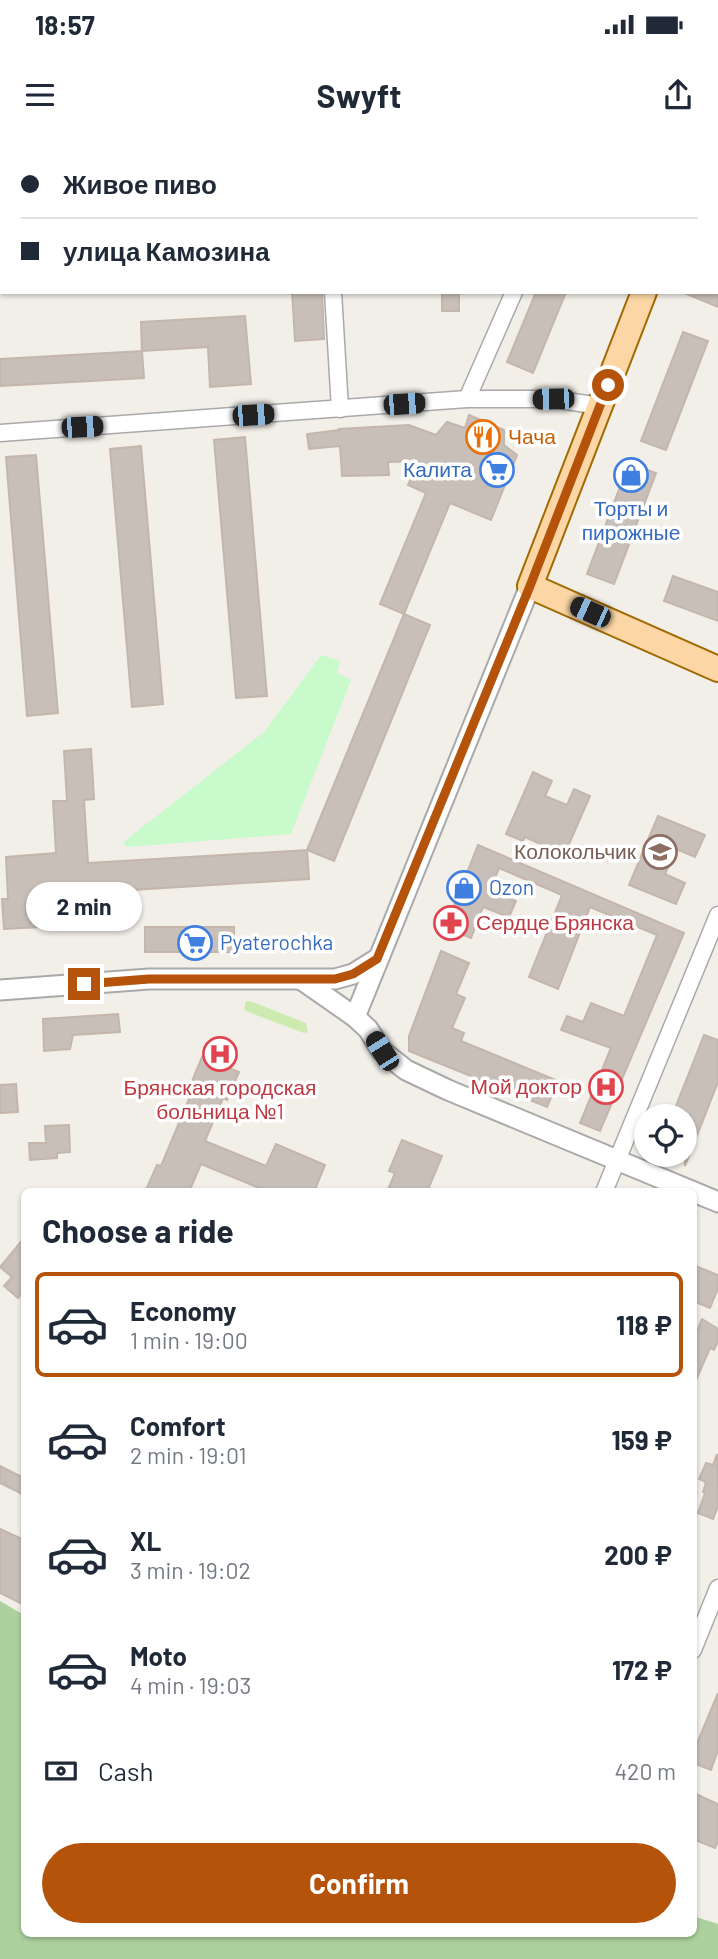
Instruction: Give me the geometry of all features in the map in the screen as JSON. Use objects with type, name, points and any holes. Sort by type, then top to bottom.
[{"type":"main road","points":[[643,294],[530,586],[718,669]]},
{"type":"street","points":[[333,294],[340,409]]},
{"type":"street","points":[[467,399],[513,294]]},
{"type":"street","points":[[0,433],[467,399],[553,399],[600,406]]},
{"type":"street","points":[[355,1017],[530,586]]},
{"type":"street","points":[[605,1188],[718,915]]},
{"type":"street","points":[[0,990],[149,979],[335,979],[353,974],[377,959]]},
{"type":"street","points":[[302,980],[355,1017],[368,1029],[382,1051],[406,1070],[685,1188]]},
{"type":"street","points":[[697,1193],[718,1202]]},
{"type":"street","points":[[697,1640],[718,1588]]},
{"type":"green space","points":[[321,655],[340,661],[337,673],[351,680],[291,834],[129,847],[123,845],[264,732]]},
{"type":"green space","points":[[246,1001],[306,1023],[308,1032],[304,1033],[248,1012],[244,1009]]},
{"type":"green space","points":[[0,1601],[21,1613],[21,1937],[697,1937],[697,1917],[718,1924],[718,1959],[0,1959]]},
{"type":"building","points":[[292,294],[322,294],[324,339],[295,341]]},
{"type":"building","points":[[442,294],[459,294],[459,311],[442,311]]},
{"type":"building","points":[[535,294],[565,294],[533,373],[507,362]]},
{"type":"building","points":[[687,294],[718,294],[718,307]]},
{"type":"building","points":[[245,316],[251,384],[210,387],[208,347],[142,351],[141,322]]},
{"type":"building","points":[[683,332],[708,341],[666,450],[641,441]]},
{"type":"building","points":[[142,351],[144,378],[0,386],[0,359]]},
{"type":"building","points":[[469,415],[504,430],[504,445],[517,455],[491,520],[450,503],[404,614],[380,604],[426,493],[408,485],[419,461],[388,462],[389,475],[342,476],[340,446],[309,449],[307,434],[339,429],[409,425],[436,435],[447,422],[465,428]]},
{"type":"building","points":[[245,437],[267,696],[236,698],[214,440]]},
{"type":"building","points":[[141,446],[163,704],[132,707],[110,449]]},
{"type":"building","points":[[36,455],[58,713],[27,716],[6,457]]},
{"type":"building","points":[[629,463],[656,473],[614,584],[587,574]]},
{"type":"building","points":[[673,576],[718,592],[718,621],[664,601]]},
{"type":"building","points":[[404,614],[430,625],[334,861],[307,850]]},
{"type":"building","points":[[91,749],[94,799],[84,800],[88,863],[307,850],[309,879],[85,893],[86,915],[59,917],[60,926],[4,929],[2,899],[8,899],[6,857],[56,853],[53,801],[67,801],[64,751]]},
{"type":"building","points":[[533,772],[552,781],[545,796],[567,805],[574,789],[590,796],[563,858],[548,852],[550,848],[525,837],[523,841],[506,834]]},
{"type":"building","points":[[658,816],[705,835],[695,857],[676,849],[665,874],[685,883],[676,904],[629,885]]},
{"type":"building","points":[[478,845],[684,933],[600,1131],[580,1123],[611,1048],[561,1030],[567,1016],[583,1022],[591,1003],[624,1016],[657,935],[590,907],[558,989],[529,977],[562,895],[499,868],[490,891],[516,901],[509,917],[483,907],[471,938],[445,928]]},
{"type":"building","points":[[145,927],[234,927],[234,952],[145,952]]},
{"type":"building","points":[[441,951],[469,963],[456,994],[465,998],[452,1028],[464,1033],[461,1041],[558,1081],[547,1107],[409,1051],[409,1036]]},
{"type":"building","points":[[118,1014],[120,1032],[73,1035],[70,1049],[44,1051],[43,1019]]},
{"type":"building","points":[[704,1035],[718,1040],[718,1082],[697,1135],[697,1104],[677,1104]]},
{"type":"building","points":[[202,1057],[239,1072],[227,1100],[223,1098],[205,1141],[266,1166],[276,1144],[325,1165],[316,1188],[259,1188],[201,1164],[191,1188],[147,1188],[157,1165],[161,1166],[194,1087],[190,1086]]},
{"type":"building","points":[[16,1084],[18,1112],[0,1113],[0,1085]]},
{"type":"building","points":[[69,1125],[70,1152],[57,1153],[57,1158],[30,1160],[29,1143],[46,1143],[45,1126]]},
{"type":"building","points":[[402,1140],[442,1156],[429,1188],[389,1188],[395,1173],[389,1171]]},
{"type":"building","points":[[21,1242],[21,1294],[18,1298],[4,1286],[12,1277],[0,1267]]},
{"type":"building","points":[[697,1267],[718,1275],[718,1288],[710,1308],[697,1303]]},
{"type":"building","points":[[702,1319],[718,1329],[718,1341],[714,1350],[710,1348],[697,1378],[697,1343],[697,1331]]},
{"type":"building","points":[[717,1454],[718,1506],[713,1519],[698,1513],[706,1482],[699,1479],[706,1463],[713,1465]]},
{"type":"building","points":[[0,1466],[21,1476],[21,1494],[0,1483]]},
{"type":"building","points":[[0,1529],[21,1539],[21,1604],[0,1593]]},
{"type":"building","points":[[718,1693],[718,1750],[711,1770],[697,1765],[697,1743]]},
{"type":"building","points":[[697,1794],[718,1804],[718,1841],[715,1848],[697,1841]]},
{"type":"place","name":"Чача","points":[[483,437]]},
{"type":"place","name":"Калита","points":[[497,470]]},
{"type":"place","name":"Торты и пирожные","points":[[631,475]]},
{"type":"place","name":"Колокольчик","points":[[660,852]]},
{"type":"place","name":"Ozon","points":[[464,888]]},
{"type":"place","name":"Сердце Брянска","points":[[451,923]]},
{"type":"place","name":"Pyaterochka","points":[[195,943]]},
{"type":"place","name":"Брянская городская больница №1","points":[[220,1054]]},
{"type":"place","name":"Мой доктор","points":[[606,1087]]},
{"type":"route","points":[[84,984],[149,979],[335,979],[353,974],[377,959],[530,586],[608,385]]}]
